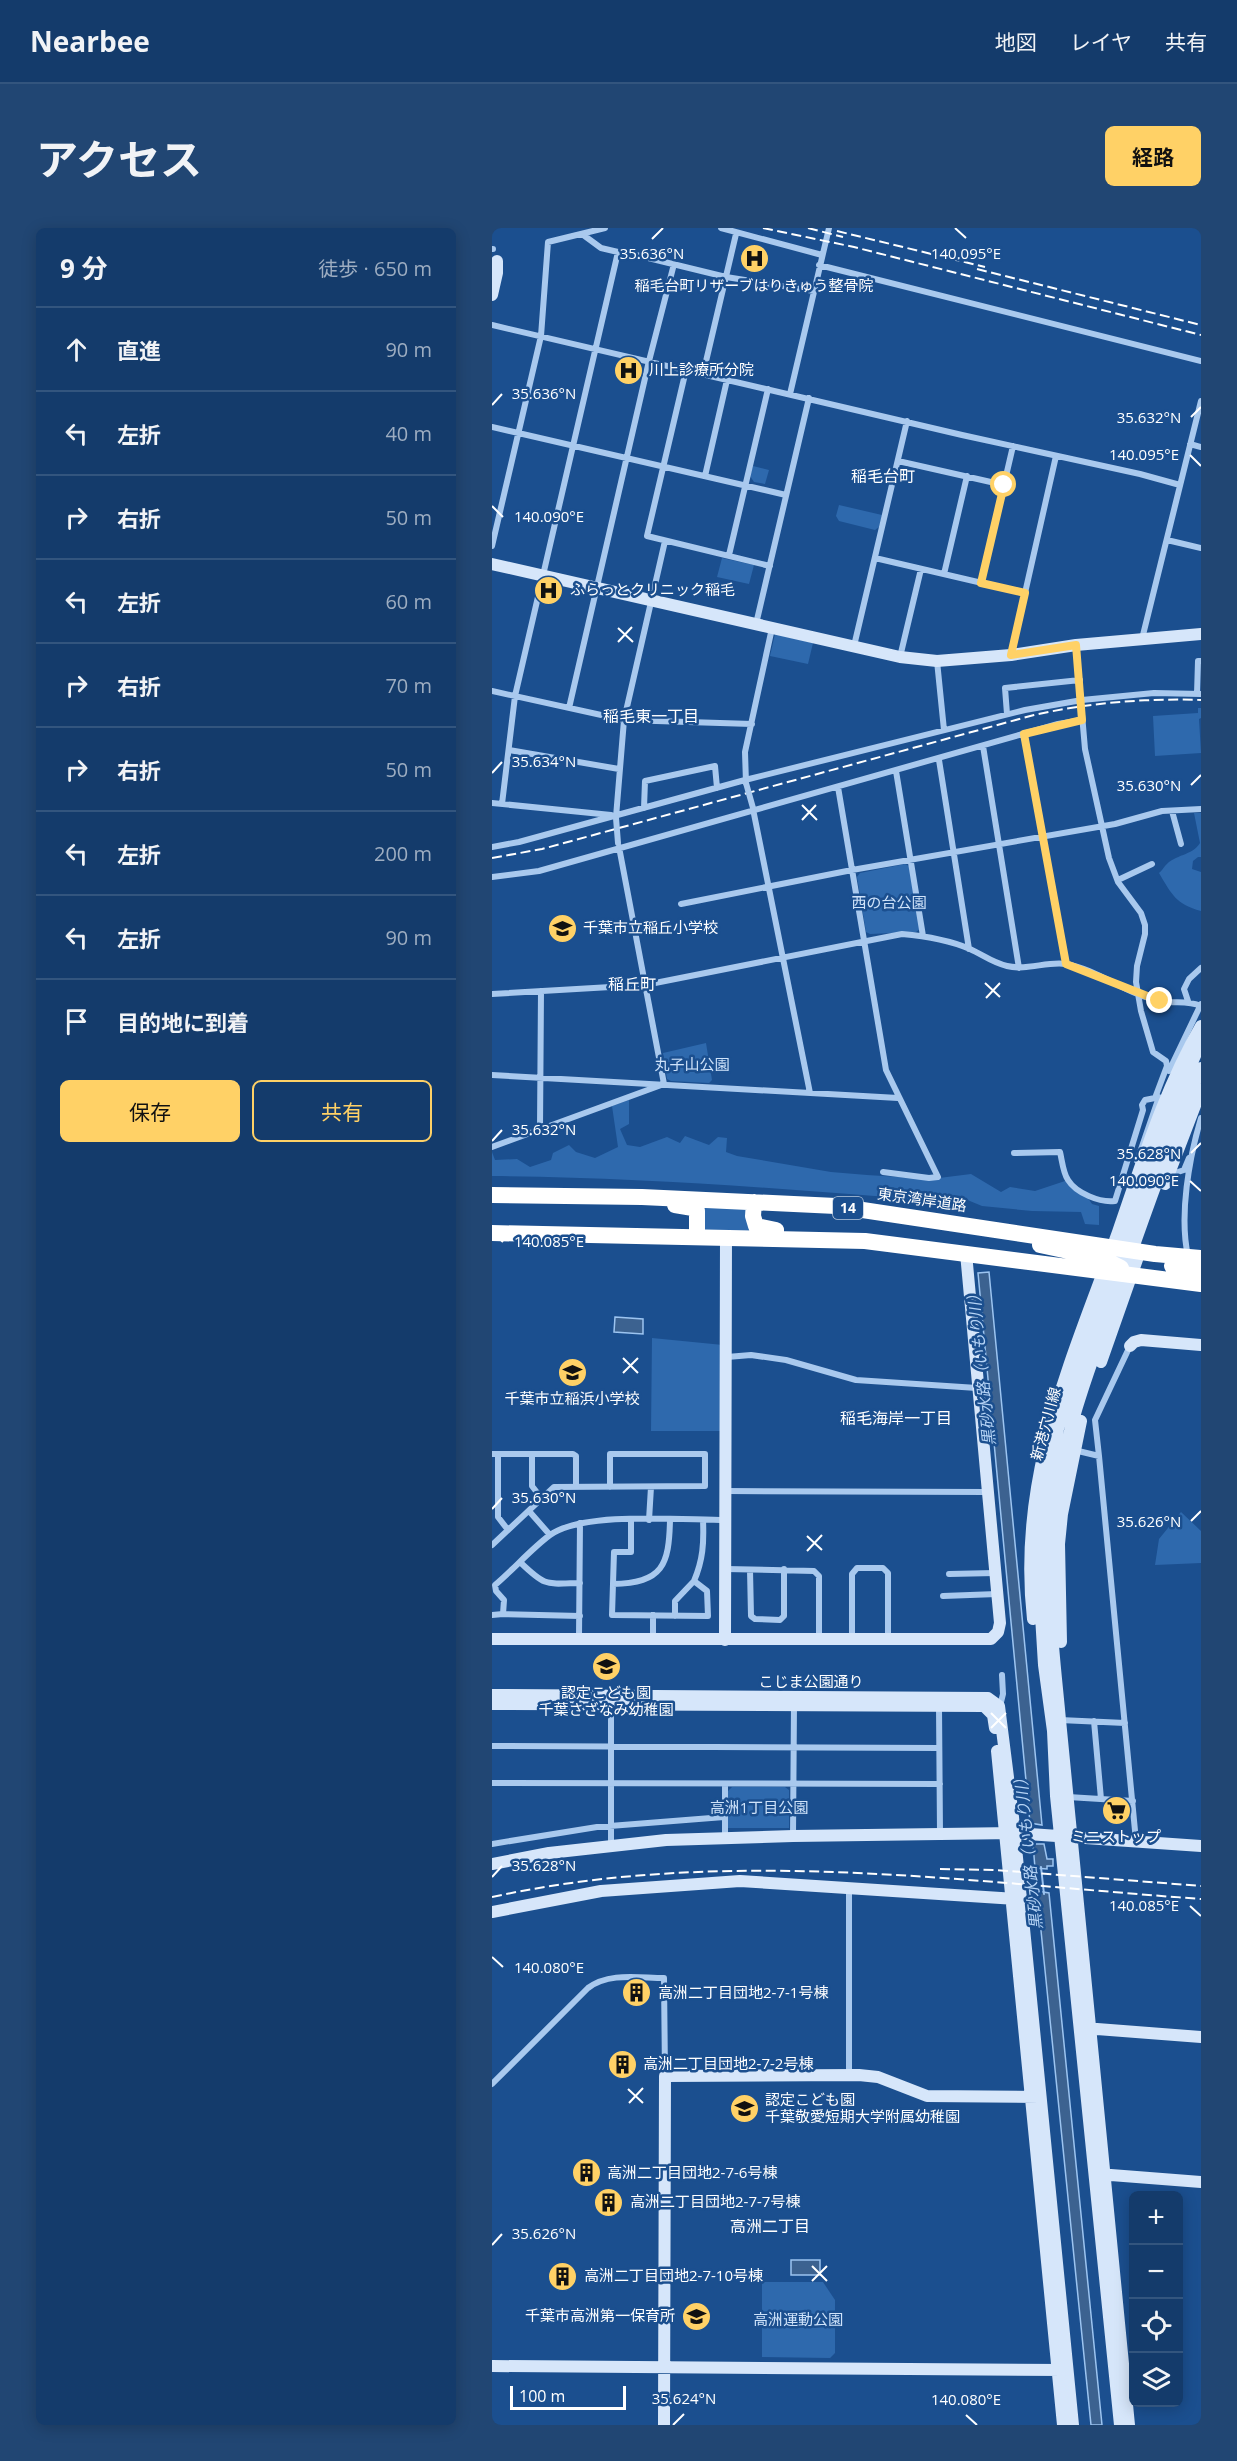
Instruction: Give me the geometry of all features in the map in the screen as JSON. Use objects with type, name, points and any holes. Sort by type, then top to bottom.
[{"type":"highway","name":"東京湾岸道路","points":[[492,1195],[642,1197],[836,1206],[979,1226],[1107,1259],[1136,1263],[1201,1284]]},
{"type":"highway","points":[[642,1197],[695,1209],[698,1214],[697,1236]]},
{"type":"highway","points":[[754,1202],[753,1223],[756,1226],[818,1238]]},
{"type":"highway","name":"東京湾岸道路","points":[[492,1233],[818,1238],[904,1245],[1030,1263],[1107,1259]]},
{"type":"highway","name":"東京湾岸道路","points":[[1136,1263],[1195,1257]]},
{"type":"highway","points":[[1107,1259],[1201,1270]]},
{"type":"street","points":[[492,546],[541,336],[548,242],[605,228]]},
{"type":"street","points":[[721,228],[736,234],[822,255]]},
{"type":"street","points":[[790,394],[829,228]]},
{"type":"street","points":[[582,234],[600,248],[726,277],[814,291]]},
{"type":"street","points":[[703,374],[736,234]]},
{"type":"street","points":[[502,804],[515,696],[618,252]]},
{"type":"street","points":[[492,295],[497,273],[493,256]]},
{"type":"street","points":[[568,708],[674,264]]},
{"type":"street","points":[[819,265],[1201,361]]},
{"type":"street","points":[[492,325],[1180,485]]},
{"type":"street","points":[[686,370],[647,536],[770,566]]},
{"type":"street","points":[[705,476],[728,380]]},
{"type":"street","points":[[729,555],[768,389]]},
{"type":"street","points":[[756,624],[809,398]]},
{"type":"street","points":[[1142,640],[1201,400]]},
{"type":"street","points":[[854,647],[907,421]]},
{"type":"street","points":[[492,427],[786,495]]},
{"type":"street","points":[[1190,444],[1201,447]]},
{"type":"street","points":[[981,583],[1013,446]]},
{"type":"street","points":[[1011,655],[1056,456]]},
{"type":"street","points":[[898,461],[1004,485]]},
{"type":"street","points":[[944,574],[967,476]]},
{"type":"street","points":[[1167,540],[1201,548]]},
{"type":"street","points":[[664,1084],[619,846],[616,817],[624,720],[665,541]]},
{"type":"street","points":[[875,558],[1025,593]]},
{"type":"street","points":[[492,564],[854,647],[900,657],[937,661],[1201,634]]},
{"type":"street","points":[[900,657],[921,569]]},
{"type":"street","points":[[772,628],[745,752],[746,781],[770,887],[810,1093]]},
{"type":"street","points":[[1014,1153],[1060,1152],[1067,1179],[1078,1189],[1090,1196],[1115,1201],[1143,1110],[1142,1105],[1145,1100],[1155,1098],[1167,1066],[1166,1061],[1153,1052],[1141,1011],[1136,982],[1145,925],[1141,913],[1118,880],[1109,858],[1085,748],[1076,645]]},
{"type":"street","points":[[937,661],[944,730]]},
{"type":"street","points":[[492,847],[616,817],[717,788],[1007,714],[1082,700],[1154,693],[1199,694],[1198,661],[1201,661]]},
{"type":"street","points":[[1007,714],[1005,688],[1080,680]]},
{"type":"street","points":[[492,691],[624,720],[752,724]]},
{"type":"street","points":[[492,877],[539,872],[619,846],[1082,720]]},
{"type":"street","points":[[1024,734],[1066,964]]},
{"type":"street","points":[[983,747],[1019,968]]},
{"type":"street","points":[[509,750],[619,769]]},
{"type":"street","points":[[939,759],[969,949]]},
{"type":"street","points":[[644,808],[645,781],[715,766],[717,788]]},
{"type":"street","points":[[896,771],[923,936]]},
{"type":"street","points":[[838,787],[886,1070],[938,1177],[929,1178],[883,1172]]},
{"type":"street","points":[[492,803],[616,817]]},
{"type":"street","points":[[681,904],[852,870],[1102,824],[1115,824],[1172,811],[1201,809]]},
{"type":"street","points":[[1172,811],[1181,844]]},
{"type":"street","points":[[1118,880],[1152,864]]},
{"type":"street","points":[[492,994],[645,985],[903,934],[923,936],[969,949],[993,962],[1019,968],[1066,964],[1160,1001],[1188,1001],[1201,1005],[1156,1102],[1139,1151],[1134,1173],[1134,1186]]},
{"type":"street","points":[[1188,1001],[1184,989],[1201,968]]},
{"type":"street","points":[[540,1129],[541,991]]},
{"type":"street","points":[[1053,1731],[1048,1725],[1029,1586],[1033,1511],[1040,1465],[1051,1418],[1107,1259],[1173,1082],[1201,1026]]},
{"type":"street","name":"新港穴川線","points":[[1066,1836],[1044,1665],[1039,1583],[1040,1539],[1048,1475],[1058,1429],[1072,1385],[1175,1101],[1201,1042]]},
{"type":"street","name":"新港穴川線","points":[[1066,1836],[1067,1797],[1049,1572],[1053,1515],[1060,1469],[1078,1404],[1106,1322],[1201,1068]]},
{"type":"street","points":[[492,1075],[898,1098]]},
{"type":"street","points":[[492,1147],[664,1084]]},
{"type":"street","points":[[1125,1724],[1060,1720],[1064,1708],[1059,1544],[1062,1514],[1073,1450],[1087,1398],[1201,1090]]},
{"type":"street","points":[[1168,1175],[1179,1173],[1186,1167],[1194,1134],[1200,1121]]},
{"type":"street","points":[[1195,1257],[1184,1228],[1191,1164],[1200,1121]]},
{"type":"street","points":[[725,1640],[726,1237]]},
{"type":"street","points":[[492,1638],[991,1639],[999,1627],[997,1594],[966,1253]]},
{"type":"street","points":[[1136,1842],[1095,1420],[1130,1346],[1141,1340],[1201,1345]]},
{"type":"street","points":[[726,1357],[751,1355],[786,1360],[856,1380],[977,1388]]},
{"type":"street","points":[[1073,1450],[1099,1456]]},
{"type":"street","points":[[508,1530],[498,1517],[495,1454],[573,1454],[576,1456],[576,1487]]},
{"type":"street","points":[[531,1454],[532,1486],[542,1499]]},
{"type":"street","points":[[492,1545],[554,1487],[610,1487],[651,1487],[705,1486],[705,1454],[610,1454],[610,1487]]},
{"type":"street","points":[[649,1520],[651,1487]]},
{"type":"street","points":[[725,1491],[987,1492]]},
{"type":"street","points":[[529,1511],[550,1535]]},
{"type":"street","points":[[503,1614],[504,1600],[496,1591],[495,1585],[550,1535],[580,1523],[600,1520],[725,1520]]},
{"type":"street","points":[[631,1520],[631,1552],[614,1552],[612,1615],[708,1616],[707,1591],[694,1581]]},
{"type":"street","points":[[613,1584],[647,1580],[662,1568],[669,1546],[670,1520]]},
{"type":"street","points":[[675,1616],[675,1601],[694,1581],[701,1564],[704,1545],[703,1520]]},
{"type":"street","points":[[579,1639],[580,1523]]},
{"type":"street","points":[[521,1563],[540,1581],[580,1582]]},
{"type":"street","points":[[852,1640],[852,1574],[857,1568],[883,1568],[888,1573],[888,1640]]},
{"type":"street","points":[[726,1569],[814,1571],[819,1576],[819,1640]]},
{"type":"street","points":[[750,1570],[751,1616],[755,1619],[780,1620],[784,1616],[784,1569]]},
{"type":"street","points":[[949,1574],[995,1573]]},
{"type":"street","points":[[943,1596],[997,1594]]},
{"type":"street","points":[[492,1615],[580,1616]]},
{"type":"street","points":[[653,1640],[654,1615]]},
{"type":"street","points":[[1002,1675],[999,1707],[1009,1833],[1062,2370],[1063,2425]]},
{"type":"street","name":"こじま公園通り","points":[[492,1695],[611,1700],[794,1701],[988,1698],[999,1707]]},
{"type":"street","points":[[611,1700],[611,1845]]},
{"type":"street","name":"こじま公園通り","points":[[492,1704],[611,1700]]},
{"type":"street","points":[[793,1836],[794,1701]]},
{"type":"street","name":"こじま公園通り","points":[[794,1701],[939,1707],[984,1706],[993,1715],[1009,1833]]},
{"type":"street","points":[[939,1707],[940,1833]]},
{"type":"street","points":[[1094,1721],[1101,1799]]},
{"type":"street","points":[[492,1746],[939,1748]]},
{"type":"street","points":[[492,1783],[939,1784]]},
{"type":"street","points":[[725,1784],[725,1838]]},
{"type":"street","points":[[1067,1797],[1133,1801]]},
{"type":"street","points":[[492,1844],[611,1825],[724,1817]]},
{"type":"street","points":[[492,1864],[549,1853],[611,1845],[666,1840],[793,1836],[1009,1833],[1201,1846]]},
{"type":"street","points":[[1066,1836],[1100,2174],[1129,2425]]},
{"type":"street","points":[[492,1912],[601,1891],[740,1881],[1016,1899]]},
{"type":"street","points":[[849,1889],[849,2075]]},
{"type":"street","points":[[492,2084],[588,1988],[603,1980],[614,1978],[664,1978],[664,2425]]},
{"type":"street","points":[[1085,2028],[1201,2037]]},
{"type":"street","points":[[665,2076],[849,2075],[878,2077],[927,2096],[1035,2097]]},
{"type":"street","points":[[1100,2174],[1201,2182]]},
{"type":"street","points":[[1100,2174],[1120,2425]]},
{"type":"street","points":[[492,2366],[1062,2370]]},
{"type":"street","points":[[1062,2370],[1073,2425]]},
{"type":"green space","points":[[753,466],[769,470],[765,484],[754,482],[750,476]]},
{"type":"green space","points":[[839,505],[882,515],[879,527],[875,530],[839,521],[836,516]]},
{"type":"green space","points":[[722,558],[754,565],[749,584],[717,577]]},
{"type":"green space","points":[[775,634],[813,643],[808,664],[770,656]]},
{"type":"green space","points":[[1198,708],[1201,708],[1199,719],[1201,753],[1155,756],[1153,716],[1198,713]]},
{"type":"green space","points":[[1194,813],[1201,813],[1201,857],[1193,861],[1192,869],[1201,872],[1201,911],[1180,902],[1159,873],[1169,862],[1193,850],[1200,843]]},
{"type":"green space","name":"西の台公園","points":[[905,864],[909,866],[920,929],[916,932],[870,934],[866,932],[857,877],[860,873]]},
{"type":"green space","name":"丸子山公園","points":[[706,1043],[712,1080],[709,1083],[667,1079],[663,1053]]},
{"type":"green space","points":[[629,1100],[629,1124],[620,1129],[627,1145],[640,1147],[667,1137],[680,1143],[685,1136],[709,1145],[718,1137],[727,1138],[726,1152],[737,1156],[831,1172],[867,1175],[931,1179],[971,1174],[1001,1192],[1010,1187],[1035,1191],[1065,1181],[1092,1204],[1099,1206],[1099,1225],[1085,1224],[1081,1212],[1032,1211],[982,1206],[965,1199],[937,1201],[659,1181],[492,1176],[492,1152],[495,1160],[517,1159],[530,1167],[551,1160],[553,1153],[569,1145],[576,1152],[595,1158],[618,1147],[612,1106]]},
{"type":"green space","points":[[698,1205],[747,1206],[752,1231],[703,1230]]},
{"type":"green space","points":[[652,1338],[723,1345],[723,1431],[651,1431]]},
{"type":"green space","points":[[1181,1512],[1201,1531],[1201,1563],[1155,1565],[1159,1539]]},
{"type":"green space","name":"高洲1丁目公園","points":[[732,1787],[785,1787],[789,1790],[789,1828],[728,1828],[728,1791]]},
{"type":"green space","name":"高洲運動公園","points":[[762,2282],[823,2282],[835,2300],[835,2353],[830,2358],[762,2357]]},
{"type":"shaded area","points":[[989,1272],[1042,1825],[1030,1823],[978,1273]]},
{"type":"shaded area","points":[[615,1317],[643,1319],[643,1334],[614,1332]]},
{"type":"shaded area","points":[[1033,1844],[1044,1844],[1047,1859],[1053,1859],[1053,1866],[1047,1866],[1047,1869],[1035,1868]]},
{"type":"shaded area","points":[[1037,1891],[1049,1893],[1102,2425],[1091,2425]]},
{"type":"shaded area","points":[[791,2260],[820,2260],[820,2275],[791,2275]]},
{"type":"waterway","name":"黒砂水路（いもり川）","points":[[1041,1867],[1044,1894]]},
{"type":"railway","points":[[763,228],[854,247],[1201,335]]},
{"type":"railway","points":[[808,228],[843,237]]},
{"type":"railway","points":[[837,231],[985,267]]},
{"type":"railway","points":[[977,269],[1201,325]]},
{"type":"railway","points":[[492,858],[542,849],[1034,715],[1117,702],[1201,700]]},
{"type":"railway","points":[[940,1869],[996,1870],[1201,1886]]},
{"type":"railway","points":[[492,1897],[580,1882],[668,1873],[757,1871],[935,1877],[1201,1899]]},
{"type":"place","name":"稲毛台町リザーブはりきゅう整骨院","points":[[754,259]]},
{"type":"place","name":"川上診療所分院","points":[[628,370]]},
{"type":"place","name":"ふらっとクリニック稲毛","points":[[549,590]]},
{"type":"place","name":"千葉市立稲丘小学校","points":[[562,928]]},
{"type":"place","name":"千葉市立稲浜小学校","points":[[572,1372]]},
{"type":"place","name":"認定こども園 千葉さざなみ幼稚園","points":[[606,1666]]},
{"type":"place","name":"ミニストップ","points":[[1116,1810]]},
{"type":"place","name":"高洲二丁目団地2-7-1号棟","points":[[637,1993]]},
{"type":"place","name":"高洲二丁目団地2-7-2号棟","points":[[622,2064]]},
{"type":"place","name":"認定こども園 千葉敬愛短期大学附属幼稚園","points":[[744,2109]]},
{"type":"place","name":"高洲二丁目団地2-7-6号棟","points":[[586,2173]]},
{"type":"place","name":"高洲二丁目団地2-7-7号棟","points":[[609,2202]]},
{"type":"place","name":"高洲二丁目団地2-7-10号棟","points":[[563,2276]]},
{"type":"place","name":"千葉市高洲第一保育所","points":[[696,2316]]},
{"type":"district","name":"稲毛台町","points":[[883,476]]},
{"type":"district","name":"稲毛東一丁目","points":[[651,716]]},
{"type":"district","name":"稲丘町","points":[[632,984]]},
{"type":"district","name":"稲毛海岸一丁目","points":[[896,1418]]},
{"type":"district","name":"高洲二丁目","points":[[770,2226]]},
{"type":"route","points":[[1004,485],[981,583],[1025,593],[1011,655],[1076,645],[1082,720],[1024,734],[1066,964],[1160,1001]]}]
